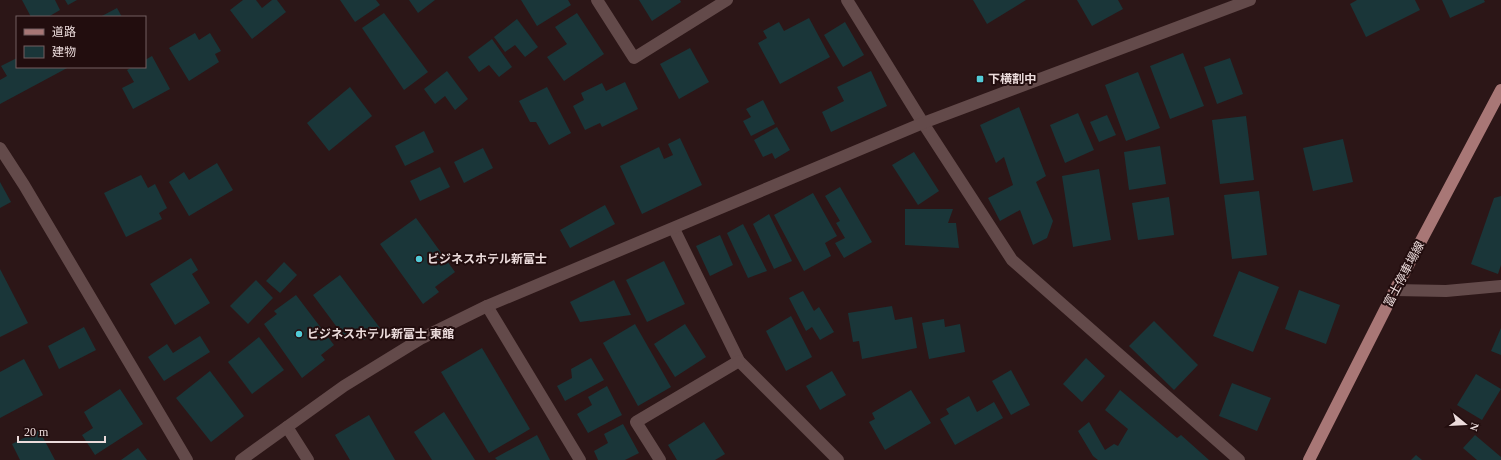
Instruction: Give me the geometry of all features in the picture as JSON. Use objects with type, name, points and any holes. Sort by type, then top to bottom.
[{"type":"main road","name":"富士停車場線","points":[[1309,460],[1395,290],[1501,90]]},
{"type":"street","points":[[597,0],[634,58],[727,0]]},
{"type":"street","points":[[847,0],[923,123],[1012,260],[1238,460]]},
{"type":"street","points":[[241,460],[344,386],[422,338],[487,306],[674,229],[923,123],[1250,0]]},
{"type":"street","points":[[0,148],[24,185],[187,460]]},
{"type":"street","points":[[674,229],[739,361],[838,460]]},
{"type":"street","points":[[1395,290],[1446,291],[1501,286]]},
{"type":"street","points":[[487,306],[580,460]]},
{"type":"street","points":[[660,460],[636,422],[739,361]]},
{"type":"street","points":[[287,427],[308,460]]},
{"type":"building","points":[[22,0],[55,0],[60,10],[50,16],[30,16]]},
{"type":"building","points":[[65,0],[77,0],[68,5]]},
{"type":"building","points":[[243,0],[256,0],[262,8],[272,0],[277,0],[286,12],[252,39],[230,10]]},
{"type":"building","points":[[340,0],[376,0],[380,5],[355,22]]},
{"type":"building","points":[[409,0],[435,0],[418,13]]},
{"type":"building","points":[[521,0],[568,0],[571,5],[537,26]]},
{"type":"building","points":[[639,0],[680,0],[681,2],[652,21]]},
{"type":"building","points":[[973,0],[1026,0],[987,24]]},
{"type":"building","points":[[1077,0],[1118,0],[1123,9],[1092,26]]},
{"type":"building","points":[[1357,0],[1415,0],[1420,10],[1366,37],[1350,4]]},
{"type":"building","points":[[1442,0],[1484,0],[1485,2],[1450,18]]},
{"type":"building","points":[[117,8],[121,16],[102,16]]},
{"type":"building","points":[[384,13],[428,72],[404,90],[362,28]]},
{"type":"building","points":[[577,13],[604,54],[564,81],[547,57],[567,44],[555,27]]},
{"type":"building","points":[[809,18],[830,57],[780,84],[758,43],[767,38],[763,31],[779,22],[784,31]]},
{"type":"building","points":[[517,19],[538,47],[525,57],[515,45],[505,52],[494,37]]},
{"type":"building","points":[[845,22],[864,55],[843,67],[824,35]]},
{"type":"building","points":[[195,33],[199,40],[210,33],[221,51],[215,54],[219,62],[189,81],[169,48]]},
{"type":"building","points":[[492,39],[512,67],[499,77],[489,65],[479,72],[468,57]]},
{"type":"building","points":[[690,48],[709,82],[679,99],[660,64]]},
{"type":"building","points":[[1183,53],[1204,106],[1170,119],[1150,66]]},
{"type":"building","points":[[152,56],[170,89],[133,109],[122,88],[134,82],[127,70],[130,68],[146,68],[146,59]]},
{"type":"building","points":[[16,58],[16,68],[67,68],[0,104],[0,80],[7,76],[1,66]]},
{"type":"building","points":[[1230,58],[1243,94],[1217,104],[1204,67]]},
{"type":"building","points":[[447,71],[468,99],[455,110],[445,96],[435,104],[424,89]]},
{"type":"building","points":[[871,71],[887,106],[831,132],[822,112],[844,101],[837,87]]},
{"type":"building","points":[[1138,72],[1160,128],[1126,141],[1105,85]]},
{"type":"building","points":[[625,82],[638,109],[602,127],[600,123],[585,130],[573,106],[584,100],[581,93],[602,83],[606,91]]},
{"type":"building","points":[[350,87],[372,116],[329,151],[307,123]]},
{"type":"building","points":[[547,87],[571,133],[549,145],[536,122],[530,122],[519,101]]},
{"type":"building","points":[[763,100],[775,124],[751,136],[743,121],[751,117],[746,109]]},
{"type":"building","points":[[1019,107],[1046,176],[1036,182],[1053,221],[1047,238],[1033,245],[1020,210],[1000,221],[988,198],[1013,185],[1004,157],[996,163],[980,125]]},
{"type":"building","points":[[1078,113],[1094,150],[1065,163],[1050,125]]},
{"type":"building","points":[[1107,115],[1116,135],[1099,142],[1090,122]]},
{"type":"building","points":[[1246,116],[1254,180],[1220,184],[1212,120]]},
{"type":"building","points":[[777,127],[790,150],[775,159],[772,153],[763,157],[754,140]]},
{"type":"building","points":[[424,131],[434,152],[405,166],[395,146]]},
{"type":"building","points":[[680,138],[702,185],[642,214],[620,166],[659,147],[664,159],[673,155],[668,144]]},
{"type":"building","points":[[1343,139],[1353,182],[1313,191],[1303,148]]},
{"type":"building","points":[[1160,146],[1166,184],[1129,190],[1124,152]]},
{"type":"building","points":[[483,148],[493,168],[464,183],[454,162]]},
{"type":"building","points":[[914,152],[939,191],[918,205],[892,165]]},
{"type":"building","points":[[217,163],[233,190],[189,216],[169,182],[184,172],[189,180]]},
{"type":"building","points":[[440,167],[450,187],[420,201],[410,181]]},
{"type":"building","points":[[1099,169],[1111,240],[1073,247],[1062,176]]},
{"type":"building","points":[[141,175],[148,188],[155,184],[167,208],[159,213],[162,219],[126,237],[104,193]]},
{"type":"building","points":[[0,182],[11,202],[0,208]]},
{"type":"building","points":[[840,187],[872,242],[844,258],[835,243],[845,238],[836,223],[840,221],[825,196]]},
{"type":"building","points":[[1259,191],[1267,255],[1232,259],[1224,195]]},
{"type":"building","points":[[813,193],[837,236],[825,243],[831,256],[804,271],[774,215]]},
{"type":"building","points":[[1501,196],[1501,265],[1498,274],[1471,264],[1494,198]]},
{"type":"building","points":[[1169,197],[1174,235],[1138,240],[1132,203]]},
{"type":"building","points":[[605,205],[615,224],[570,248],[560,230]]},
{"type":"building","points":[[905,209],[953,209],[948,223],[956,223],[959,248],[905,245]]},
{"type":"building","points":[[769,214],[792,261],[774,269],[753,224]]},
{"type":"building","points":[[416,218],[455,272],[435,287],[439,292],[423,304],[380,244]]},
{"type":"building","points":[[743,224],[767,271],[748,278],[727,233]]},
{"type":"building","points":[[720,235],[733,265],[710,276],[696,246]]},
{"type":"building","points":[[191,258],[198,270],[192,274],[210,303],[175,325],[150,284]]},
{"type":"building","points":[[664,261],[685,304],[647,322],[626,280]]},
{"type":"building","points":[[284,262],[297,275],[280,293],[266,281]]},
{"type":"building","points":[[0,269],[28,323],[0,337]]},
{"type":"building","points":[[1239,271],[1279,287],[1253,352],[1213,336]]},
{"type":"building","points":[[340,275],[380,328],[364,340],[356,330],[345,338],[313,295]]},
{"type":"building","points":[[256,280],[273,298],[248,324],[230,306]]},
{"type":"building","points":[[614,280],[631,315],[580,322],[570,302]]},
{"type":"building","points":[[1299,290],[1340,305],[1326,344],[1285,329]]},
{"type":"building","points":[[803,291],[814,311],[819,307],[834,332],[820,340],[812,327],[806,331],[789,298]]},
{"type":"building","points":[[296,295],[334,345],[321,355],[325,360],[302,378],[264,324],[277,314],[274,311]]},
{"type":"building","points":[[892,306],[895,320],[912,317],[917,348],[862,359],[859,341],[853,342],[848,313]]},
{"type":"building","points":[[791,316],[812,357],[786,371],[766,331]]},
{"type":"building","points":[[944,319],[945,327],[960,324],[965,352],[929,359],[922,323]]},
{"type":"building","points":[[1154,321],[1198,365],[1174,390],[1129,346]]},
{"type":"building","points":[[635,324],[671,387],[638,406],[603,343]]},
{"type":"building","points":[[685,324],[706,357],[675,377],[654,344]]},
{"type":"building","points":[[84,327],[96,350],[59,369],[48,346]]},
{"type":"building","points":[[1501,328],[1501,355],[1491,351]]},
{"type":"building","points":[[200,336],[210,352],[164,381],[148,357],[167,344],[173,353]]},
{"type":"building","points":[[259,337],[284,370],[252,394],[228,362]]},
{"type":"building","points":[[482,348],[530,429],[489,453],[441,372]]},
{"type":"building","points":[[591,358],[604,380],[565,401],[557,386],[572,378],[571,369]]},
{"type":"building","points":[[1086,358],[1105,376],[1082,402],[1063,384]]},
{"type":"building","points":[[24,359],[43,395],[0,418],[0,372]]},
{"type":"building","points":[[1011,370],[1030,405],[1011,415],[992,381]]},
{"type":"building","points":[[210,371],[244,416],[211,442],[176,398]]},
{"type":"building","points":[[832,371],[846,395],[820,410],[806,386]]},
{"type":"building","points":[[1476,374],[1501,389],[1482,420],[1457,405]]},
{"type":"building","points":[[1232,383],[1271,398],[1257,431],[1219,416]]},
{"type":"building","points":[[607,386],[622,415],[588,433],[577,414],[592,405],[588,397]]},
{"type":"building","points":[[120,389],[143,424],[95,455],[82,435],[93,428],[84,412]]},
{"type":"building","points":[[911,390],[931,423],[885,450],[869,422],[875,419],[872,413]]},
{"type":"building","points":[[1120,390],[1177,438],[1181,435],[1209,460],[1098,460],[1093,456],[1078,431],[1089,422],[1105,450],[1114,444],[1118,446],[1128,429],[1105,410]]},
{"type":"building","points":[[969,396],[977,412],[994,402],[1003,418],[955,445],[940,419],[949,414],[946,409]]},
{"type":"building","points":[[444,412],[475,460],[432,460],[414,432]]},
{"type":"building","points":[[369,415],[395,460],[350,460],[335,435]]},
{"type":"building","points":[[704,422],[725,454],[715,460],[677,460],[668,445]]},
{"type":"building","points":[[623,424],[639,453],[625,460],[598,460],[594,451],[608,443],[604,434]]},
{"type":"building","points":[[39,430],[55,460],[20,460],[12,444]]},
{"type":"building","points":[[537,435],[550,460],[497,460],[495,458]]},
{"type":"building","points":[[1475,435],[1501,457],[1501,460],[1477,460],[1463,448]]},
{"type":"building","points":[[138,448],[147,460],[121,460]]},
{"type":"building","points":[[1416,455],[1422,460],[1411,460]]},
{"type":"place","name":"下横割中","points":[[980,79]]},
{"type":"place","name":"ビジネスホテル新富士","points":[[419,259]]},
{"type":"place","name":"ビジネスホテル新富士 東館","points":[[299,334]]}]
